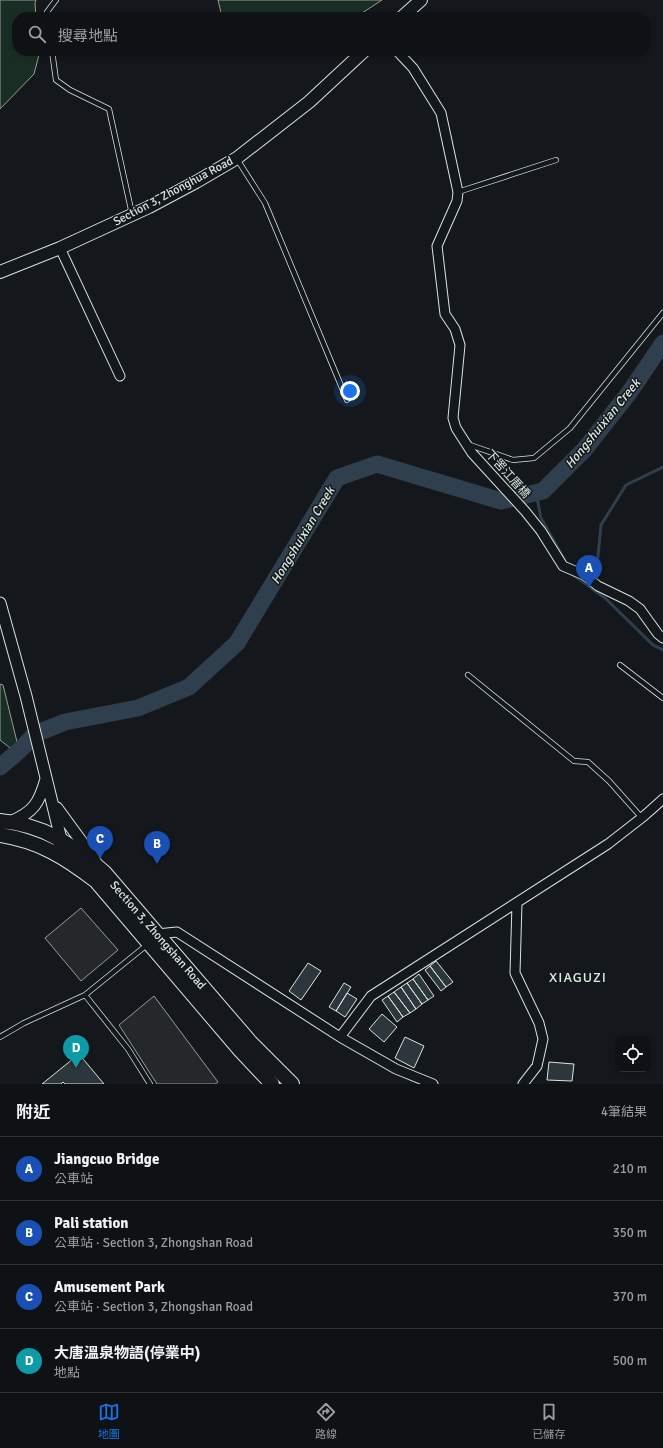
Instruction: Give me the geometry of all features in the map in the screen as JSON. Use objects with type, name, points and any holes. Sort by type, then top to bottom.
[{"type":"main road","points":[[408,12],[421,0]]},
{"type":"main road","name":"Section 3, Zhonghua Road","points":[[0,272],[60,248],[149,207],[237,158],[309,102],[359,56]]},
{"type":"main road","name":"Section 3, Zhongshan Road","points":[[2,827],[19,838],[37,844],[59,846],[80,852],[104,872],[153,939],[240,1050],[272,1084]]},
{"type":"main road","name":"Section 3, Zhongshan Road","points":[[59,846],[75,864],[96,881],[153,939],[251,1043],[292,1084]]},
{"type":"street","points":[[402,56],[413,68],[441,113],[458,192]]},
{"type":"street","name":"下罟江厝橋","points":[[458,192],[457,201],[436,246],[445,314],[455,330],[460,345],[453,418],[456,428],[472,452],[541,531],[563,566],[584,575],[598,586],[630,601],[640,609],[658,634],[663,638]]},
{"type":"street","points":[[60,248],[120,376]]},
{"type":"street","points":[[0,603],[26,696],[52,801],[59,846]]},
{"type":"street","points":[[2,827],[23,817],[32,810],[38,801],[46,778]]},
{"type":"street","points":[[340,1037],[371,996],[608,844],[642,818],[663,798]]},
{"type":"street","points":[[52,801],[64,820],[104,872]]},
{"type":"street","points":[[517,903],[515,972],[539,1023],[543,1038],[537,1066],[524,1084]]},
{"type":"street","points":[[153,939],[176,932],[340,1037],[396,1069],[433,1084]]},
{"type":"lane","points":[[47,12],[56,0]]},
{"type":"lane","points":[[53,56],[56,80],[70,90],[109,108],[132,214]]},
{"type":"lane","points":[[237,158],[265,203],[347,400]]},
{"type":"lane","points":[[458,192],[556,160]]},
{"type":"lane","points":[[466,443],[513,460],[534,458],[570,428],[663,313]]},
{"type":"lane","points":[[620,665],[663,698]]},
{"type":"lane","points":[[468,675],[574,761],[588,762],[609,781],[642,818]]},
{"type":"lane","points":[[0,1037],[30,1020],[85,995],[153,939]]},
{"type":"lane","points":[[85,995],[128,1049],[150,1084]]},
{"type":"green space","points":[[0,0],[36,0],[36,12],[12,12],[12,56],[39,56],[34,74],[0,109]]},
{"type":"green space","points":[[218,0],[382,0],[364,12],[221,12]]},
{"type":"green space","points":[[0,684],[3,685],[18,746],[14,751],[0,740]]},
{"type":"shaded area","points":[[81,908],[118,950],[81,981],[45,938]]},
{"type":"shaded area","points":[[154,996],[218,1082],[215,1084],[157,1084],[119,1025]]},
{"type":"building","points":[[436,961],[453,982],[446,987],[430,966]]},
{"type":"building","points":[[308,963],[321,971],[301,1000],[289,991]]},
{"type":"building","points":[[430,966],[446,987],[441,991],[425,970]]},
{"type":"building","points":[[419,974],[434,996],[428,1000],[413,979]]},
{"type":"building","points":[[413,979],[428,1000],[422,1004],[407,983]]},
{"type":"building","points":[[344,983],[351,987],[336,1011],[329,1007]]},
{"type":"building","points":[[407,983],[422,1004],[416,1009],[401,987]]},
{"type":"building","points":[[401,987],[416,1009],[410,1013],[394,992]]},
{"type":"building","points":[[394,992],[410,1013],[403,1017],[388,996]]},
{"type":"building","points":[[347,993],[357,999],[345,1017],[336,1011]]},
{"type":"building","points":[[388,996],[403,1017],[397,1022],[382,1000]]},
{"type":"building","points":[[382,1014],[397,1027],[384,1042],[369,1029]]},
{"type":"building","points":[[405,1037],[424,1046],[414,1068],[395,1058]]},
{"type":"building","points":[[79,1054],[104,1084],[65,1084],[63,1082],[61,1084],[42,1084]]},
{"type":"building","points":[[549,1062],[574,1064],[572,1081],[547,1080]]},
{"type":"waterway","name":"Hongshuixian Creek","points":[[0,767],[20,750],[35,734],[65,722],[138,708],[189,687],[237,643],[337,478],[377,464],[501,501],[543,491],[584,450],[629,393],[663,343]]},
{"type":"waterway","points":[[594,571],[597,566],[601,525],[626,485],[663,467]]},
{"type":"waterway","points":[[536,493],[541,518],[564,559]]},
{"type":"waterway","points":[[573,575],[605,598],[653,645],[663,650]]},
{"type":"place","name":"Jiangcuo Bridge","points":[[589,588]]},
{"type":"place","name":"Amusement Park","points":[[100,859]]},
{"type":"place","name":"Pali station","points":[[157,864]]},
{"type":"place","name":"大唐溫泉物語(停業中)","points":[[76,1068]]},
{"type":"district","name":"XIAGUZI","points":[[578,977]]}]
